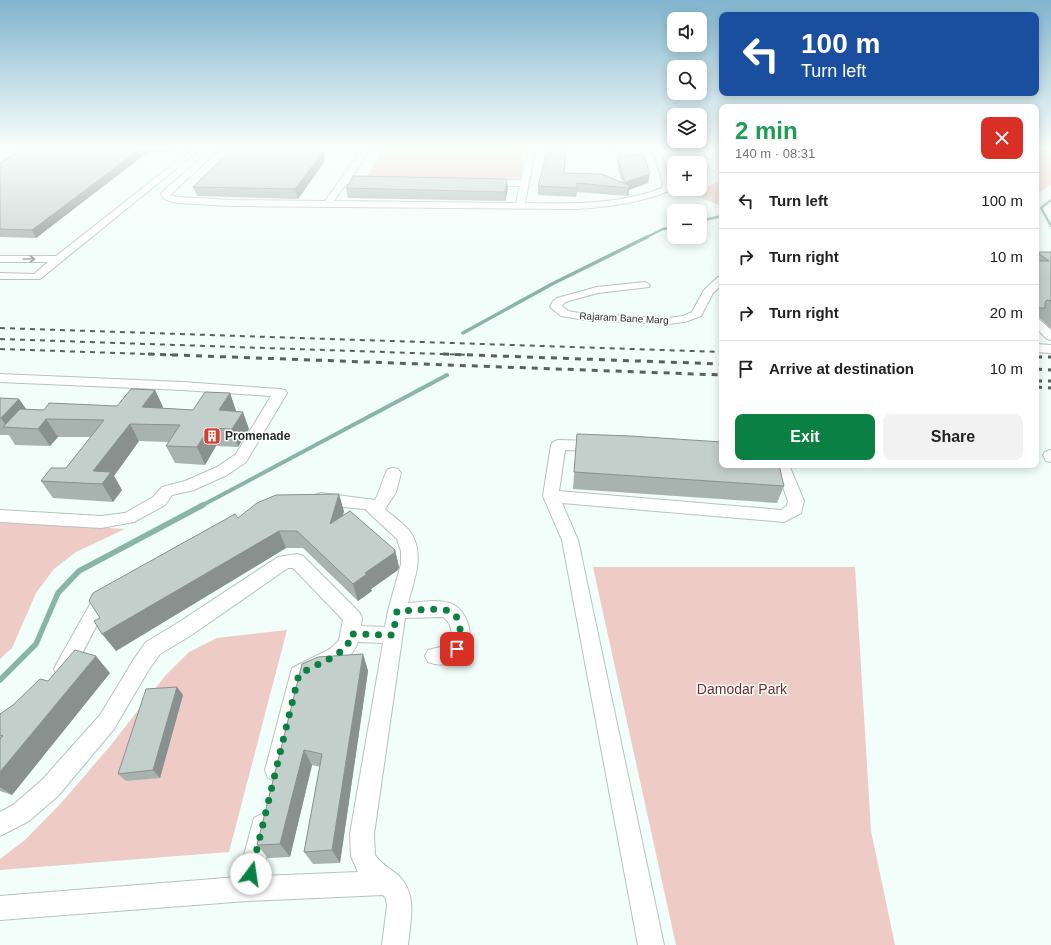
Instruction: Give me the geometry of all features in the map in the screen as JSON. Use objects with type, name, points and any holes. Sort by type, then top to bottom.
[{"type":"street","points":[[0,276],[36,277],[145,190]]},
{"type":"street","points":[[169,190],[165,194],[167,197],[177,200],[327,205],[520,206],[608,205],[658,193],[664,190]]},
{"type":"street","points":[[327,205],[338,190]]},
{"type":"street","points":[[520,206],[523,190]]},
{"type":"street","points":[[0,259],[58,259]]},
{"type":"street","name":"Rajaram Bane Marg","points":[[645,285],[597,290],[561,300],[557,303],[556,307],[565,314],[586,317],[668,321],[685,319],[697,314],[708,292],[719,282]]},
{"type":"street","points":[[1039,325],[1051,336]]},
{"type":"street","points":[[1039,348],[1051,349]]},
{"type":"street","points":[[0,378],[182,386],[280,393],[241,458],[222,471],[189,486],[167,491],[159,501],[128,518],[101,522],[0,516]]},
{"type":"street","points":[[612,446],[558,445],[551,496],[570,540],[651,945]]},
{"type":"street","points":[[551,496],[784,516],[794,509],[796,501],[783,468]]},
{"type":"street","points":[[376,511],[388,492],[393,472]]},
{"type":"street","points":[[306,498],[369,504],[404,536],[409,551],[410,564],[397,611],[362,834],[364,861],[373,872],[393,888],[399,901],[395,945]]},
{"type":"street","points":[[0,824],[21,813],[50,788],[107,722],[141,665],[153,648],[183,630],[284,562],[297,561],[352,618],[350,634],[348,644],[337,655],[299,674],[247,889]]},
{"type":"street","points":[[52,684],[62,674],[99,604],[126,588]]},
{"type":"street","points":[[397,611],[445,610],[455,614],[460,626],[461,639],[457,649],[452,654],[435,656]]},
{"type":"street","points":[[350,634],[393,635]]},
{"type":"street","points":[[0,908],[247,889],[388,883]]},
{"type":"green space","points":[[707,190],[719,190],[719,205],[695,196],[707,196]]},
{"type":"green space","points":[[0,521],[125,529],[76,552],[54,569],[36,593],[12,648],[0,659]]},
{"type":"green space","name":"Damodar Park","points":[[593,567],[855,567],[871,831],[895,945],[676,945]]},
{"type":"green space","points":[[287,630],[229,852],[0,870],[0,859],[25,840],[62,802],[111,745],[165,676],[189,652],[217,638]]},
{"type":"building","points":[[0,190],[85,190],[32,230],[0,229]]},
{"type":"building","points":[[429,190],[505,190],[505,192]]},
{"type":"building","points":[[1039,252],[1051,252],[1051,301],[1047,300],[1045,302],[1045,308],[1039,308],[1039,261],[1049,261]]},
{"type":"building","points":[[131,389],[155,390],[142,407],[193,410],[205,392],[230,393],[219,410],[243,412],[232,429],[209,428],[197,447],[166,446],[180,425],[130,424],[93,471],[111,472],[102,484],[41,481],[51,468],[66,468],[104,420],[46,419],[38,429],[3,427],[20,409],[44,410],[49,403],[117,406]]},
{"type":"building","points":[[0,398],[19,399],[1,418],[0,418]]},
{"type":"building","points":[[577,434],[719,442],[719,468],[780,468],[784,486],[574,472]]},
{"type":"building","points":[[339,494],[330,524],[350,511],[395,550],[394,553],[365,573],[367,574],[353,584],[297,531],[279,531],[102,634],[94,621],[100,618],[89,601],[93,593],[235,514],[238,518],[257,503],[276,495]]},
{"type":"building","points":[[75,650],[96,656],[0,772],[0,739],[3,736],[0,735],[0,714],[13,705],[40,679],[48,681]]},
{"type":"building","points":[[363,654],[332,850],[304,852],[322,754],[304,750],[280,844],[257,845],[302,664],[318,657]]},
{"type":"building","points":[[177,687],[153,770],[118,774],[146,689]]},
{"type":"waterway","points":[[1051,200],[1041,208],[1051,226]]},
{"type":"waterway","points":[[707,219],[719,217]]},
{"type":"waterway","points":[[647,237],[667,228]]},
{"type":"waterway","points":[[463,333],[552,284],[647,237]]},
{"type":"waterway","points":[[201,506],[447,375]]},
{"type":"waterway","points":[[0,680],[36,644],[58,593],[79,571],[203,505]]},
{"type":"railway","points":[[0,328],[719,352]]},
{"type":"railway","points":[[0,339],[452,354]]},
{"type":"railway","points":[[0,349],[166,355]]},
{"type":"railway","points":[[148,354],[166,355]]},
{"type":"railway","points":[[443,354],[452,354]]},
{"type":"railway","points":[[452,354],[472,355]]},
{"type":"railway","points":[[452,354],[719,364]]},
{"type":"railway","points":[[166,355],[176,355]]},
{"type":"railway","points":[[166,355],[719,375]]},
{"type":"railway","points":[[1039,357],[1051,357]]},
{"type":"railway","points":[[1039,369],[1051,370]]},
{"type":"railway","points":[[1039,381],[1051,381]]},
{"type":"railway","points":[[1039,387],[1051,388]]},
{"type":"place","name":"Promenade","points":[[212,436]]},
{"type":"route","points":[[251,874],[299,674],[337,655],[348,644],[350,634],[393,635],[397,611],[445,610],[455,614],[460,626],[461,639],[457,649]]}]
